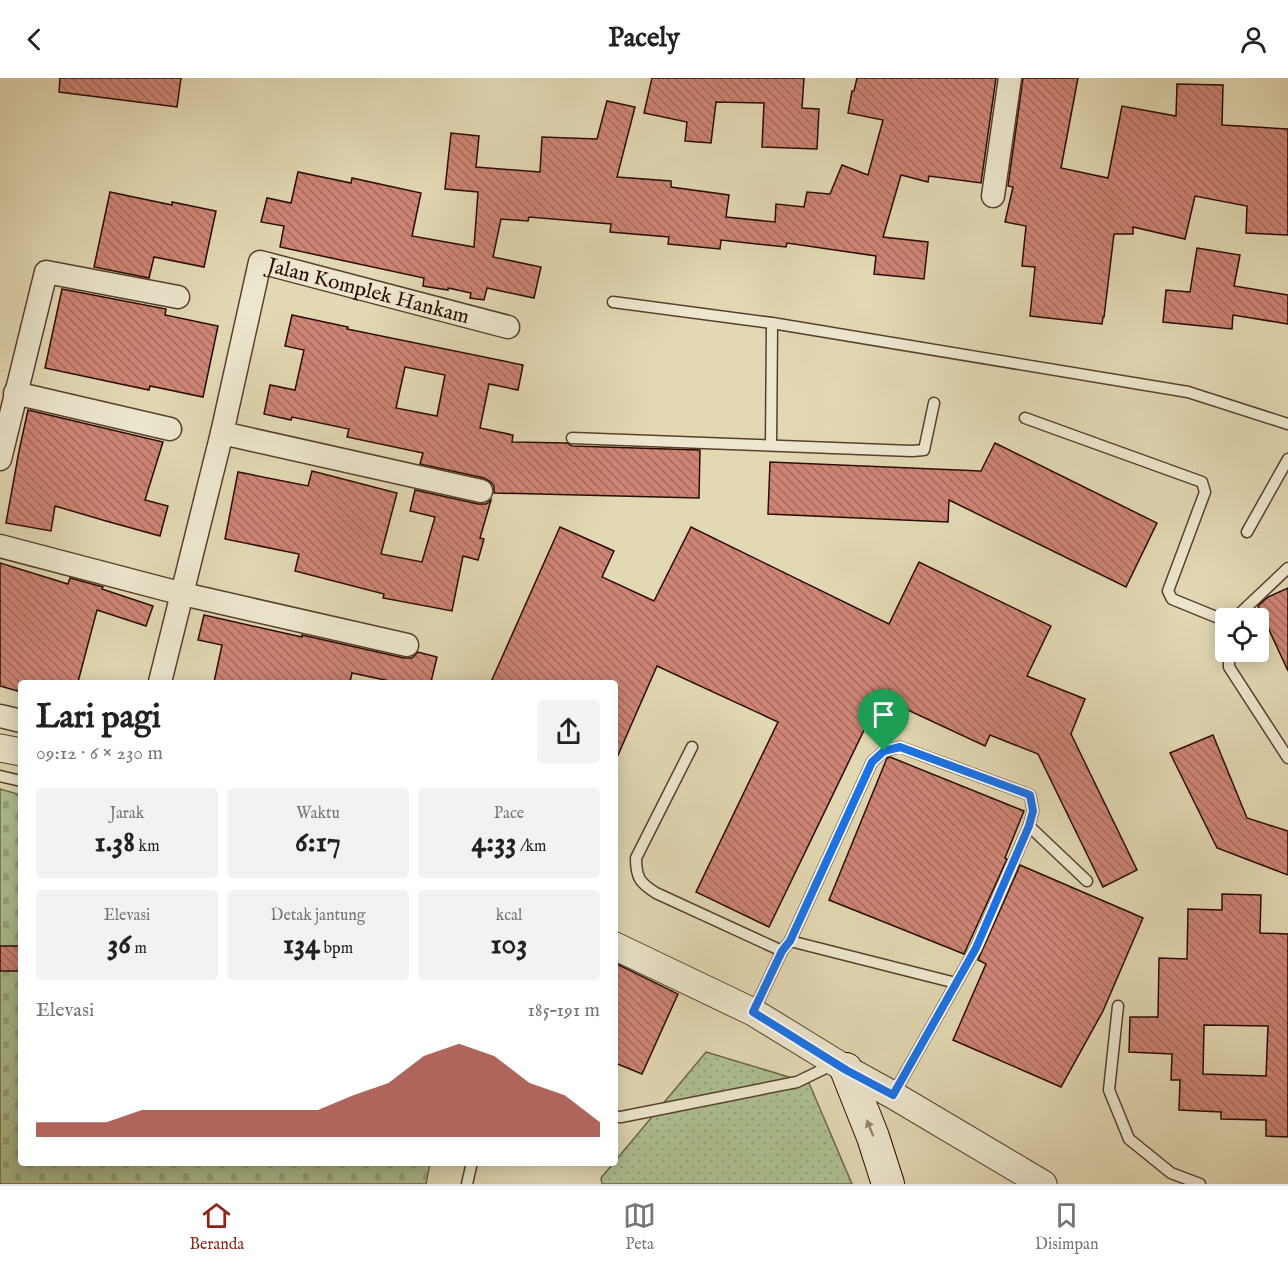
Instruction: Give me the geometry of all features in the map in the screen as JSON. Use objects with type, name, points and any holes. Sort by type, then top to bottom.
[{"type":"main road","points":[[841,1066],[873,1137],[888,1184]]},
{"type":"street","points":[[993,196],[1010,78]]},
{"type":"street","name":"Jalan Komplek Hankam","points":[[161,680],[222,433],[260,262],[508,327]]},
{"type":"street","points":[[0,459],[46,272],[178,297]]},
{"type":"street","points":[[15,393],[170,429]]},
{"type":"street","points":[[222,433],[481,491]]},
{"type":"street","points":[[0,546],[183,594],[407,645]]},
{"type":"street","points":[[0,716],[18,721]]},
{"type":"street","points":[[0,748],[18,751]]},
{"type":"street","points":[[618,947],[753,1012],[1043,1184]]},
{"type":"lane","points":[[613,302],[772,323],[1188,392],[1288,424]]},
{"type":"lane","points":[[771,446],[772,323]]},
{"type":"lane","points":[[573,438],[924,450],[934,403]]},
{"type":"lane","points":[[1025,418],[1202,482],[1205,492],[1168,591],[1172,598],[1215,616]]},
{"type":"lane","points":[[1247,532],[1288,459]]},
{"type":"lane","points":[[1246,608],[1288,568]]},
{"type":"lane","points":[[1229,662],[1229,667],[1288,758]]},
{"type":"lane","points":[[692,747],[636,858],[636,873],[643,885],[656,893],[782,951]]},
{"type":"lane","points":[[753,1012],[782,951],[790,941],[872,762],[884,751],[900,747],[1030,795],[1033,811],[1029,826],[976,948],[893,1095]]},
{"type":"lane","points":[[0,776],[18,780]]},
{"type":"lane","points":[[1029,826],[1087,881]]},
{"type":"lane","points":[[790,941],[956,983]]},
{"type":"lane","points":[[1118,1006],[1109,1090],[1129,1139],[1171,1173],[1200,1184]]},
{"type":"lane","points":[[618,1117],[796,1082],[841,1066]]},
{"type":"lane","points":[[467,1184],[471,1166]]},
{"type":"green space","points":[[0,789],[18,794],[18,1166],[429,1166],[426,1184],[0,1184]]},
{"type":"green space","points":[[706,1052],[809,1083],[852,1184],[602,1184],[601,1178],[611,1166],[618,1166],[618,1158]]},
{"type":"building","points":[[60,78],[181,78],[177,107],[59,92]]},
{"type":"building","points":[[652,78],[804,78],[802,108],[819,109],[817,149],[762,147],[764,103],[716,102],[711,143],[685,141],[687,122],[644,113]]},
{"type":"building","points":[[857,78],[996,78],[981,183],[929,176],[928,182],[901,175],[883,237],[928,242],[924,279],[874,274],[876,256],[787,243],[786,247],[721,240],[720,249],[668,244],[669,237],[610,232],[611,224],[529,217],[528,221],[501,219],[493,257],[541,267],[534,298],[487,288],[484,300],[470,298],[471,293],[423,286],[424,278],[280,247],[284,226],[261,222],[267,198],[291,203],[298,172],[351,183],[352,178],[421,193],[412,236],[474,247],[478,192],[445,189],[451,133],[479,136],[476,167],[540,172],[542,137],[597,139],[607,101],[635,107],[617,177],[671,181],[671,187],[729,195],[726,217],[775,222],[776,204],[804,207],[807,192],[830,194],[842,165],[868,175],[883,120],[848,113]]},
{"type":"building","points":[[1023,78],[1078,78],[1061,168],[1108,178],[1122,106],[1176,116],[1177,84],[1223,85],[1222,125],[1288,129],[1288,235],[1246,233],[1247,206],[1195,196],[1185,239],[1133,227],[1133,234],[1114,234],[1102,324],[1030,316],[1035,267],[1022,266],[1026,226],[1005,222],[1013,187],[1008,186]]},
{"type":"building","points":[[110,192],[172,205],[172,202],[216,211],[204,267],[154,257],[149,278],[94,267]]},
{"type":"building","points":[[1197,248],[1240,255],[1234,286],[1288,295],[1288,324],[1233,315],[1232,329],[1163,322],[1166,290],[1190,292]]},
{"type":"building","points":[[62,289],[166,309],[165,315],[218,326],[203,397],[150,386],[149,390],[45,368]]},
{"type":"building","points":[[292,315],[348,327],[347,329],[523,365],[518,390],[489,384],[480,428],[513,435],[512,442],[700,450],[699,498],[494,493],[494,486],[484,478],[420,464],[423,453],[347,437],[349,429],[292,417],[291,420],[264,414],[270,385],[295,390],[304,350],[285,346]],"holes":[[[405,367],[445,375],[437,416],[396,408]]]},
{"type":"building","points":[[28,410],[163,442],[145,500],[168,506],[160,536],[55,506],[51,531],[6,523]]},
{"type":"building","points":[[995,443],[1157,523],[1126,587],[949,500],[948,522],[768,514],[770,462],[981,471]]},
{"type":"building","points":[[312,471],[397,493],[381,554],[422,562],[435,517],[410,511],[415,490],[478,504],[486,504],[491,500],[480,538],[484,539],[478,560],[463,556],[452,611],[383,598],[384,594],[295,571],[299,554],[225,539],[238,472],[308,486]]},
{"type":"building","points":[[560,527],[614,551],[602,577],[654,601],[691,527],[889,624],[919,562],[1051,626],[1027,676],[1085,699],[1071,734],[1137,870],[1103,887],[1038,754],[990,735],[985,746],[880,697],[769,927],[696,892],[778,722],[657,666],[618,755],[618,680],[492,680]]},
{"type":"building","points":[[0,563],[68,584],[70,578],[103,587],[102,589],[153,606],[146,626],[97,610],[79,680],[18,680],[18,691],[0,686]]},
{"type":"building","points":[[1288,588],[1288,671],[1269,630],[1269,608],[1259,608],[1258,606],[1268,597]]},
{"type":"building","points":[[204,615],[404,658],[412,658],[418,652],[437,657],[431,680],[385,680],[352,673],[350,680],[214,680],[222,645],[198,640]]},
{"type":"building","points":[[1213,735],[1247,818],[1288,831],[1288,875],[1217,848],[1170,753]]},
{"type":"building","points":[[890,757],[1024,811],[1005,858],[1007,859],[964,954],[829,900],[887,758]]},
{"type":"building","points":[[1020,865],[1143,918],[1103,1011],[1061,1087],[953,1040],[986,964],[978,960]]},
{"type":"building","points":[[1222,894],[1261,895],[1260,933],[1288,934],[1288,1137],[1266,1136],[1266,1120],[1221,1119],[1221,1112],[1179,1110],[1180,1080],[1171,1080],[1172,1054],[1129,1052],[1130,1017],[1158,1017],[1159,958],[1187,959],[1188,909],[1222,910]],"holes":[[[1204,1025],[1268,1026],[1266,1076],[1203,1074]]]},
{"type":"building","points":[[0,946],[18,946],[18,971],[0,971]]},
{"type":"building","points":[[618,964],[678,994],[642,1074],[618,1064]]},
{"type":"route","points":[[900,747],[1030,795],[1033,811],[1029,826],[976,948],[893,1095],[846,1070],[753,1012],[782,951],[790,941],[872,762],[884,751],[900,747]]}]
